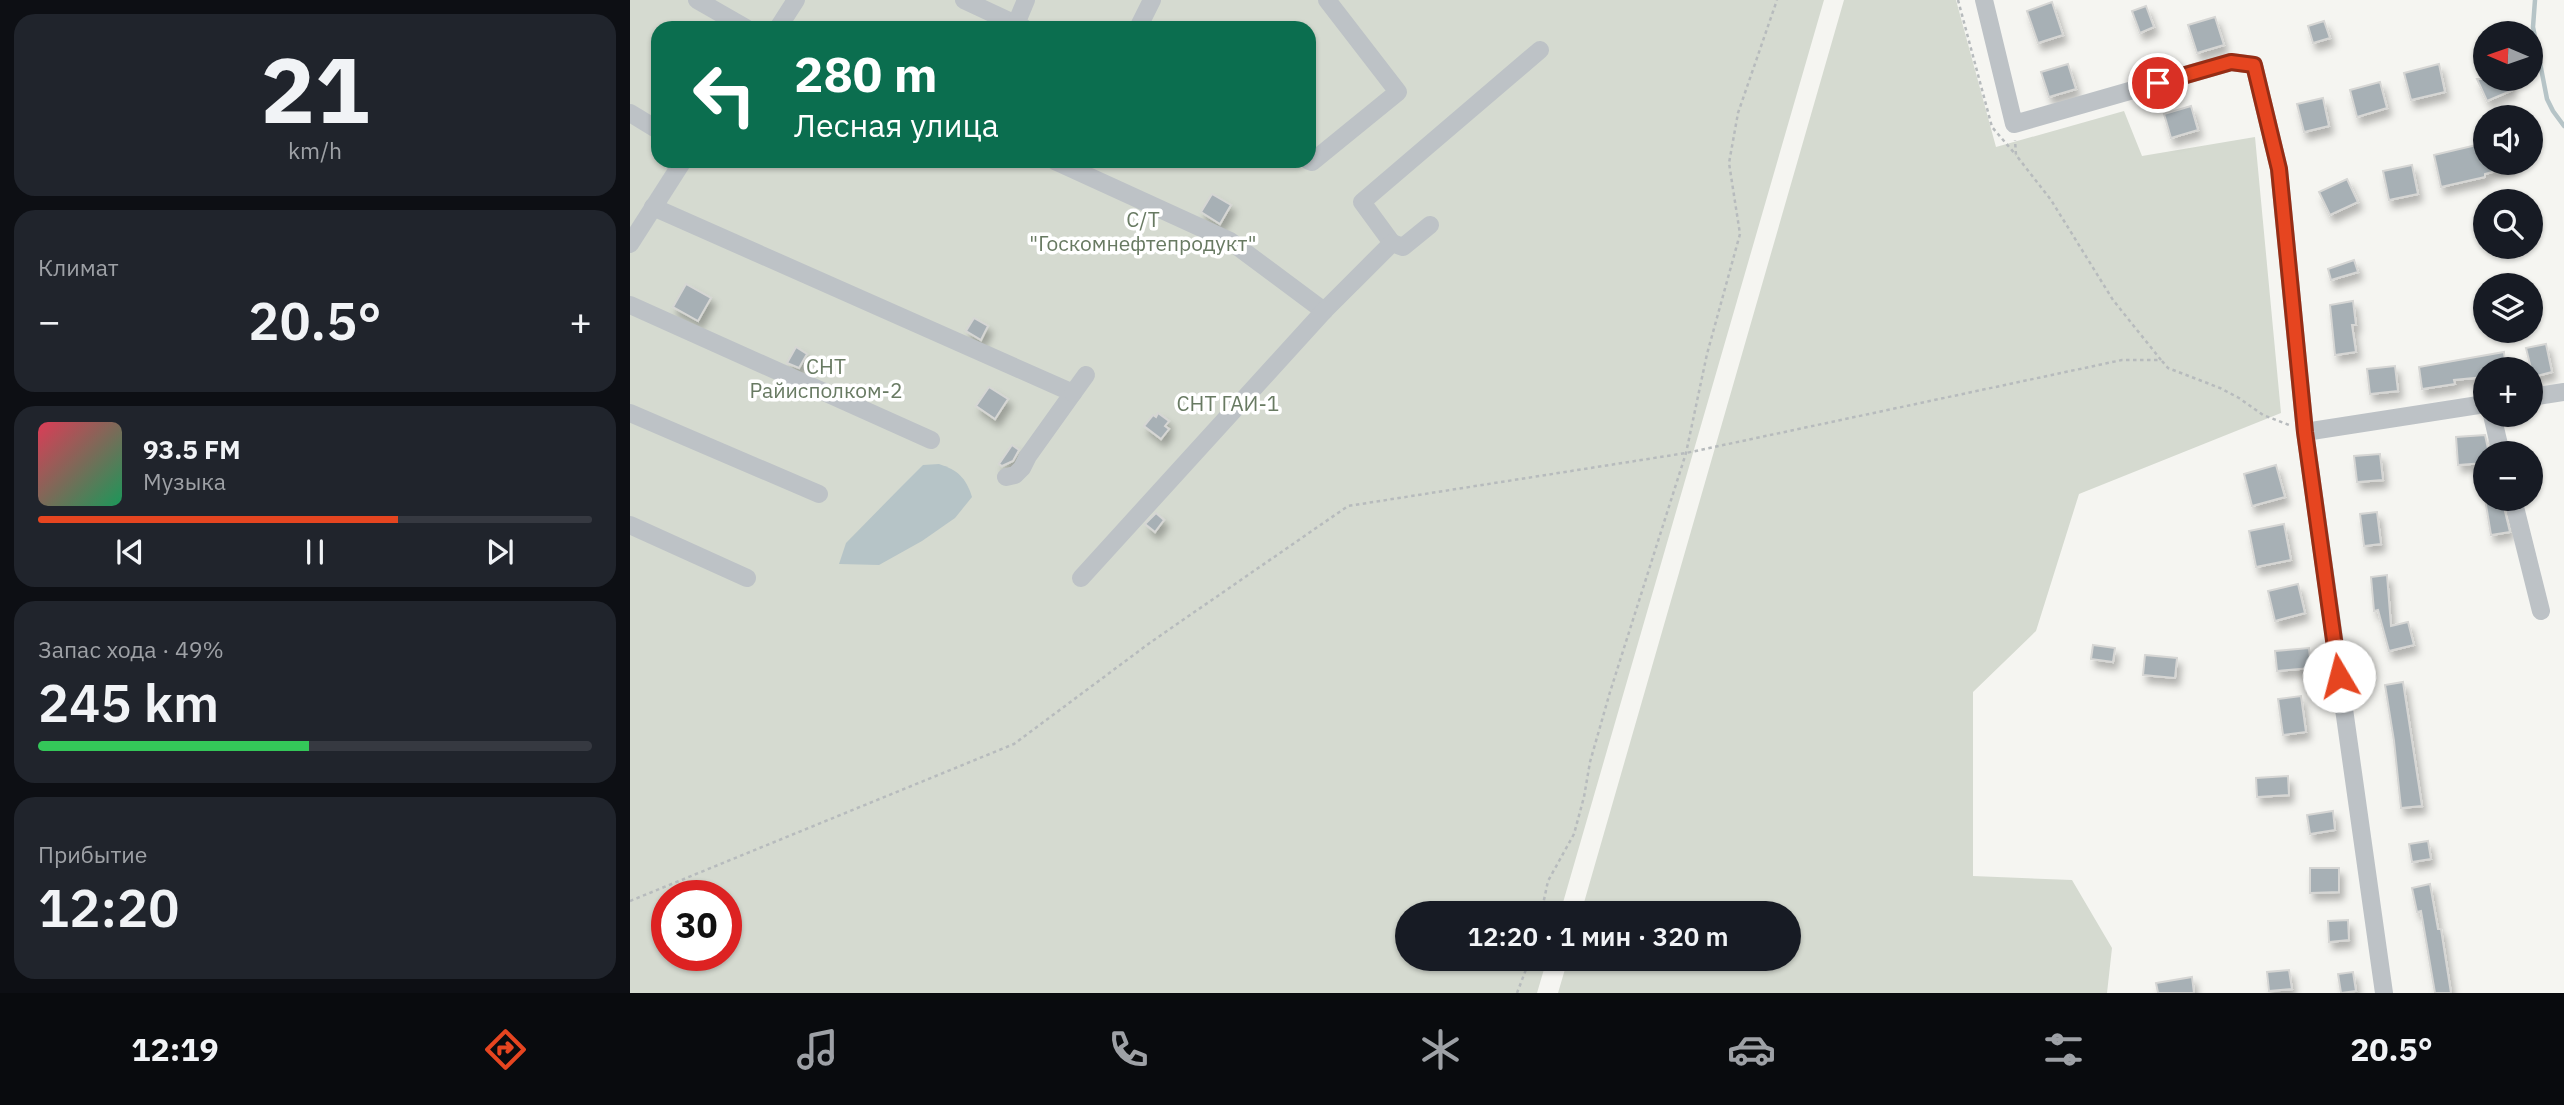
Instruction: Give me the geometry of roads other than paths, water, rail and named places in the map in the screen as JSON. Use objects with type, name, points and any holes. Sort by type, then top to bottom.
[{"type":"street","points":[[697,0],[734,21]]},
{"type":"street","points":[[782,21],[796,0]]},
{"type":"street","points":[[964,0],[1009,21]]},
{"type":"street","points":[[1021,21],[1026,0]]},
{"type":"street","points":[[1142,21],[1152,0]]},
{"type":"street","points":[[1316,159],[1398,92],[1327,0]]},
{"type":"street","points":[[1984,0],[2014,124],[2231,62],[2254,65],[2279,169],[2305,432],[2384,993]]},
{"type":"street","points":[[1430,225],[1403,247],[1392,243],[1362,202],[1540,50]]},
{"type":"street","points":[[630,113],[651,126]]},
{"type":"street","points":[[630,243],[678,168]]},
{"type":"street","points":[[1070,168],[1230,241],[1324,311]]},
{"type":"street","points":[[653,207],[1073,393]]},
{"type":"street","points":[[1081,578],[1324,311],[1392,243]]},
{"type":"street","points":[[630,305],[931,440]]},
{"type":"street","points":[[1006,477],[1016,475],[1022,468],[1086,375]]},
{"type":"street","points":[[2543,395],[2564,392]]},
{"type":"street","points":[[2305,432],[2473,406]]},
{"type":"street","points":[[630,413],[819,494]]},
{"type":"street","points":[[2516,511],[2541,611]]},
{"type":"street","points":[[630,524],[747,578]]},
{"type":"waterway","points":[[2535,0],[2533,27],[2547,99],[2564,126]]},
{"type":"park label","name":"С/Т \"Госкомнефтепродукт\"","points":[[1143,231]]},
{"type":"park label","name":"СНТ Райисполком-2","points":[[826,378]]},
{"type":"park label","name":"СНТ ГАИ-1","points":[[1228,403]]}]
